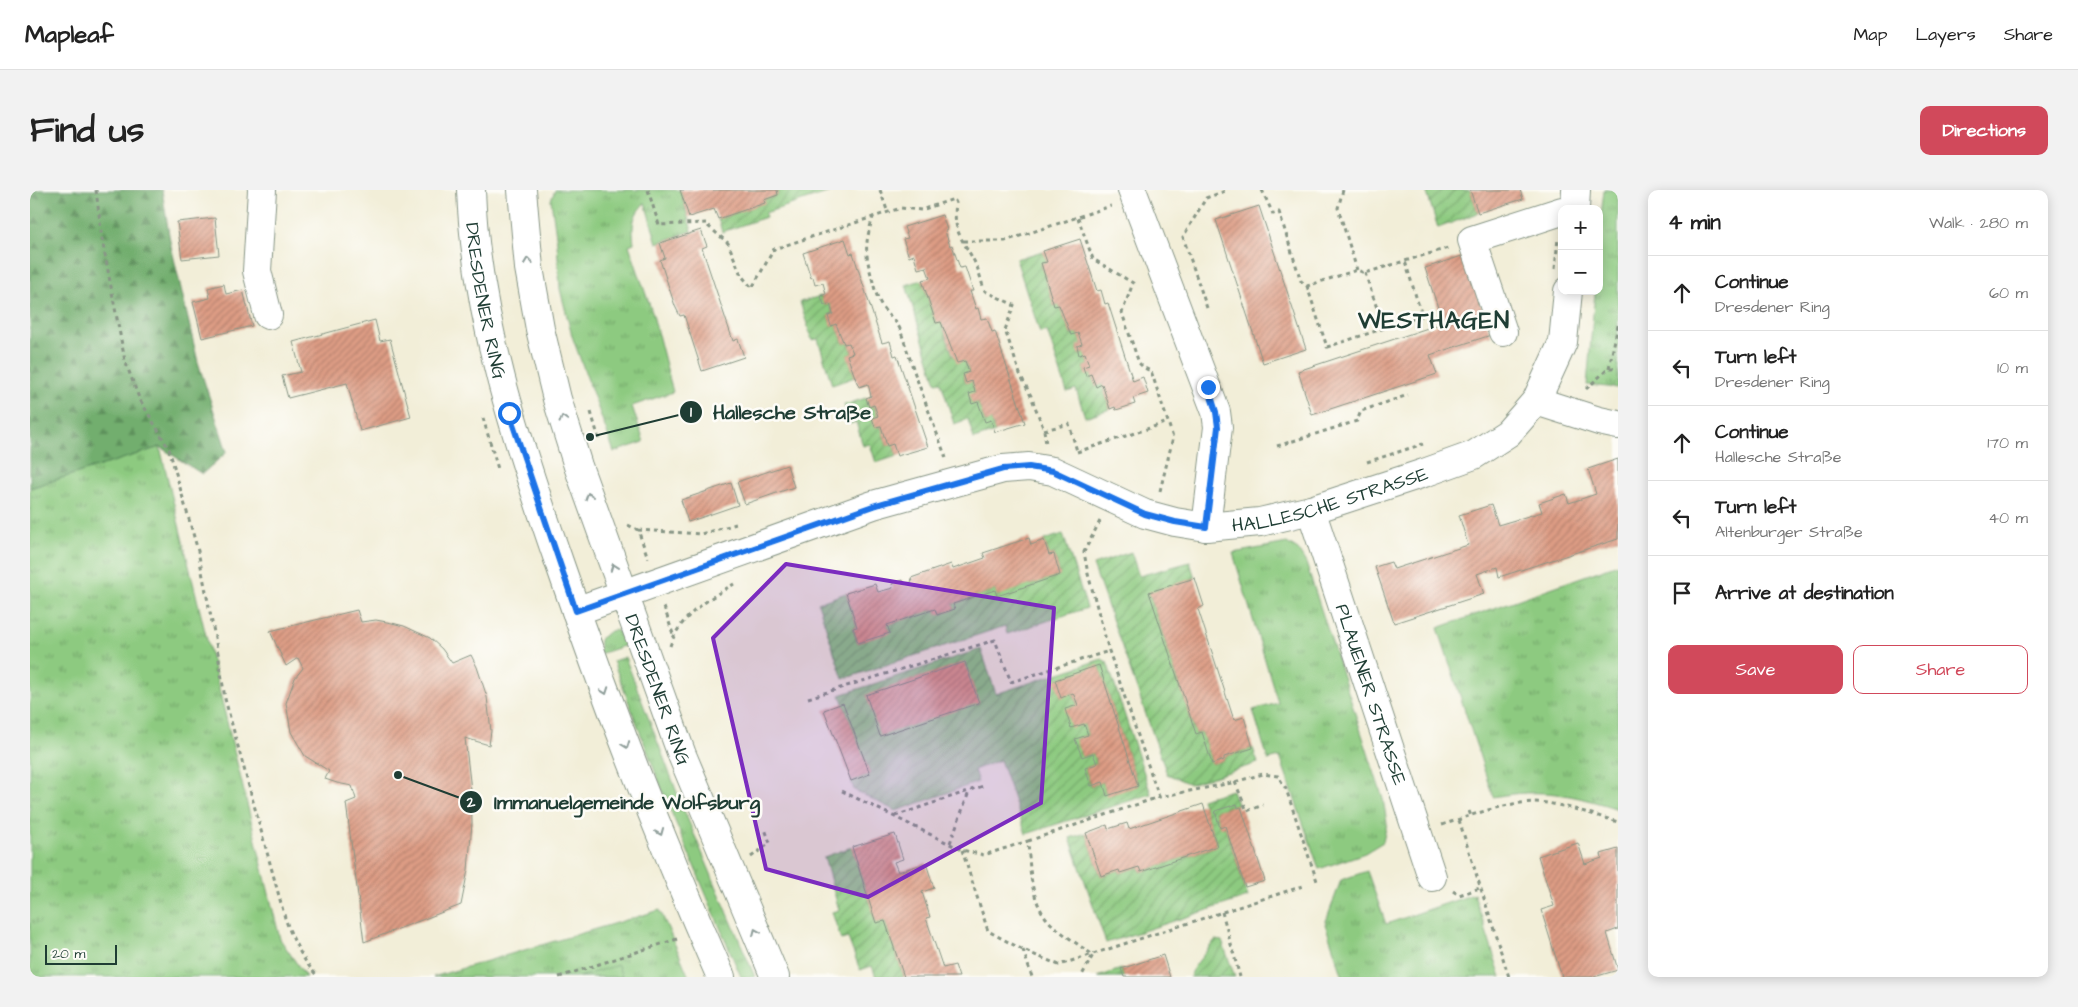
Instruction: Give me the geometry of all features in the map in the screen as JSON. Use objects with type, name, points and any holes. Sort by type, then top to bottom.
[{"type":"street","points":[[262,190],[257,271],[268,316]]},
{"type":"street","name":"DRESDENER RING","points":[[471,190],[477,262],[492,344],[509,413],[576,611],[635,770],[721,977]]},
{"type":"street","name":"DRESDENER RING","points":[[522,190],[529,268],[548,364],[578,466],[682,756],[775,977]]},
{"type":"street","points":[[1133,194],[1216,412],[1218,427],[1206,527]]},
{"type":"street","points":[[1502,332],[1472,240],[1558,210]]},
{"type":"street","name":"HALLESCHE STRASSE","points":[[624,594],[873,506],[1003,469],[1029,467],[1053,471],[1145,514],[1175,522],[1206,527],[1260,522],[1311,510],[1474,455],[1508,433],[1536,401],[1563,342],[1562,295]]},
{"type":"street","points":[[1536,401],[1618,425]]},
{"type":"street","name":"PLAUENER STRASSE","points":[[1311,510],[1432,878]]},
{"type":"street","name":"DRESDENER RING","points":[[576,611],[624,594]]},
{"type":"path","points":[[96,190],[102,239],[125,361],[139,398],[169,449],[198,551],[217,645],[225,700],[285,918],[296,947],[318,977]]},
{"type":"path","points":[[648,190],[659,225],[707,224],[728,243],[741,276],[752,288],[774,249],[901,208],[922,210],[954,199],[956,203],[955,224],[958,234],[975,263],[985,290],[1014,305],[1006,330],[1020,374],[1044,430],[1046,450]]},
{"type":"path","points":[[880,190],[888,212]]},
{"type":"path","points":[[1209,315],[1183,238],[1206,198],[1228,190]]},
{"type":"path","points":[[1262,190],[1274,214],[1279,212],[1301,281],[1307,286],[1327,347],[1422,316],[1405,261]]},
{"type":"path","points":[[1343,190],[1338,208],[1357,270]]},
{"type":"path","points":[[963,241],[1005,241],[1078,218],[1133,194]]},
{"type":"path","points":[[874,217],[866,249],[867,263],[876,294],[883,309],[897,322],[900,329],[948,465]]},
{"type":"path","points":[[1078,218],[1093,259],[1133,283],[1122,314],[1139,362],[1144,368],[1151,371],[1174,438],[1158,500]]},
{"type":"path","points":[[1307,286],[1357,270],[1365,273],[1472,240]]},
{"type":"path","points":[[1365,273],[1384,328]]},
{"type":"path","points":[[1563,410],[1609,368],[1618,325]]},
{"type":"path","points":[[1609,368],[1618,368]]},
{"type":"path","points":[[1277,446],[1358,421],[1361,411],[1408,396]]},
{"type":"path","points":[[590,409],[601,445]]},
{"type":"path","points":[[1077,452],[1168,422]]},
{"type":"path","points":[[1044,430],[1069,424],[1078,456]]},
{"type":"path","points":[[1359,464],[1430,442]]},
{"type":"path","points":[[1112,498],[1084,552],[1088,574],[1109,651],[1158,797]]},
{"type":"path","points":[[623,519],[630,527],[638,530],[673,635],[686,618],[702,604],[741,581]]},
{"type":"path","points":[[808,698],[995,640],[1011,682],[1109,651]]},
{"type":"path","points":[[842,792],[962,850],[984,855],[1158,797],[1235,782],[1263,774],[1278,776],[1286,789],[1317,881]]},
{"type":"path","points":[[1235,782],[1247,811],[1263,805]]},
{"type":"path","points":[[895,816],[983,786]]},
{"type":"path","points":[[950,843],[969,791]]},
{"type":"path","points":[[1418,833],[1516,804],[1546,803],[1618,822]]},
{"type":"path","points":[[1469,811],[1471,816]]},
{"type":"path","points":[[1459,820],[1509,977]]},
{"type":"path","points":[[749,859],[770,843],[765,829]]},
{"type":"path","points":[[1028,841],[1033,888],[1042,912],[1056,928],[1093,955]]},
{"type":"path","points":[[962,850],[988,931],[1023,950],[1058,965],[1303,886]]},
{"type":"path","points":[[1222,912],[1240,977]]},
{"type":"path","points":[[559,977],[678,939]]},
{"type":"path","points":[[1023,950],[1032,977]]},
{"type":"path","points":[[1081,977],[1093,955]]},
{"type":"highlighted area","points":[[786,564],[1054,608],[1041,803],[868,897],[766,869],[713,638]]},
{"type":"green space","points":[[30,190],[162,190],[170,241],[198,362],[227,452],[202,474],[160,447],[30,488]]},
{"type":"green space","points":[[555,190],[680,190],[692,231],[657,243],[645,203],[635,216],[633,226],[634,243],[629,245],[653,315],[673,392],[632,406],[644,442],[614,452],[572,336],[560,289],[557,243],[551,200]]},
{"type":"green space","points":[[836,190],[765,213],[766,217],[722,232],[718,219],[764,203],[764,200],[778,195],[777,191]]},
{"type":"green space","points":[[1426,190],[1470,190],[1478,213],[1438,228]]},
{"type":"green space","points":[[1604,190],[1618,190],[1618,388],[1587,385],[1595,295],[1603,295],[1602,205]]},
{"type":"green space","points":[[1043,251],[1047,262],[1041,264],[1054,306],[1059,305],[1071,335],[1078,333],[1082,344],[1077,346],[1079,355],[1085,353],[1089,365],[1083,367],[1086,375],[1091,374],[1096,387],[1102,384],[1110,409],[1085,417],[1076,389],[1067,392],[1047,331],[1040,333],[1016,259]]},
{"type":"green space","points":[[922,280],[936,323],[941,322],[953,356],[965,361],[969,372],[963,374],[966,383],[972,381],[975,392],[972,404],[978,402],[985,422],[991,420],[995,432],[974,439],[968,419],[954,424],[941,382],[936,383],[906,285]]},
{"type":"green space","points":[[821,296],[824,305],[830,304],[833,314],[828,316],[831,325],[836,324],[844,344],[849,343],[853,353],[848,355],[855,377],[832,385],[818,339],[812,340],[800,302]]},
{"type":"green space","points":[[866,398],[869,407],[874,405],[878,416],[875,427],[881,426],[887,446],[893,444],[897,456],[876,463],[870,444],[863,446],[856,422],[850,424],[844,405]]},
{"type":"green space","points":[[160,447],[280,939],[306,977],[30,977],[30,488]]},
{"type":"green space","points":[[1063,534],[1087,608],[1007,634],[1005,626],[843,679],[818,603],[846,593],[857,627],[853,628],[858,643],[889,632],[887,625],[935,609],[938,615],[954,609],[953,604],[995,590],[997,595],[1060,575],[1054,554],[1049,555],[1044,540]]},
{"type":"green space","points":[[1287,543],[1298,550],[1306,563],[1383,799],[1387,823],[1383,842],[1365,853],[1319,869],[1280,757],[1268,760],[1253,710],[1278,703],[1233,553]]},
{"type":"green space","points":[[1131,552],[1139,576],[1190,562],[1195,578],[1149,593],[1196,734],[1202,732],[1212,764],[1224,760],[1224,757],[1253,748],[1258,763],[1190,784],[1167,774],[1093,565]]},
{"type":"green space","points":[[1618,564],[1618,809],[1571,796],[1556,794],[1527,793],[1493,797],[1438,628]]},
{"type":"green space","points":[[615,630],[629,636],[633,643],[599,654],[600,639],[610,631]]},
{"type":"green space","points":[[981,649],[996,694],[1102,659],[1107,662],[1151,794],[1026,834],[1000,760],[974,770],[978,782],[896,811],[854,790],[851,781],[870,774],[840,695]],"holes":[[[1099,666],[1138,785],[1107,795],[1103,782],[1091,786],[1085,768],[1097,764],[1093,753],[1082,757],[1076,739],[1088,735],[1073,693],[1061,697],[1056,680]]]},
{"type":"green space","points":[[625,657],[683,808],[755,977],[741,977],[664,795],[613,661]]},
{"type":"green space","points":[[1232,790],[1237,804],[1215,811],[1220,827],[1225,826],[1248,897],[1106,943],[1070,838],[1086,833],[1101,876],[1119,870],[1120,873],[1139,867],[1141,872],[1217,846],[1201,799]]},
{"type":"green space","points":[[852,847],[876,923],[885,921],[904,977],[876,977],[872,966],[860,970],[848,938],[841,940],[832,912],[839,910],[824,857]]},
{"type":"green space","points":[[1367,871],[1386,924],[1474,894],[1501,977],[1343,977],[1325,924],[1341,880]]},
{"type":"green space","points":[[660,910],[689,977],[433,977]]},
{"type":"green space","points":[[1215,940],[1222,941],[1235,977],[1190,977],[1194,967]]},
{"type":"green space","points":[[618,965],[622,977],[579,977]]},
{"type":"green space","points":[[1121,969],[1124,977],[1098,977]]},
{"type":"building","points":[[680,190],[777,190],[778,195],[764,200],[765,203],[718,219],[714,209],[689,217]]},
{"type":"building","points":[[1470,190],[1520,190],[1523,199],[1478,213]]},
{"type":"building","points":[[1259,206],[1306,349],[1263,363],[1216,220]]},
{"type":"building","points":[[942,215],[950,246],[952,245],[960,268],[965,267],[973,291],[970,291],[976,309],[978,308],[981,319],[987,318],[992,332],[995,331],[1025,423],[995,432],[991,420],[985,422],[978,402],[972,404],[969,394],[975,392],[972,381],[966,383],[963,374],[969,372],[965,361],[957,363],[941,322],[936,323],[922,280],[930,278],[926,267],[918,269],[914,255],[909,257],[903,239],[908,238],[904,227]]},
{"type":"building","points":[[215,218],[219,255],[182,259],[177,222]]},
{"type":"building","points":[[701,230],[707,246],[702,248],[733,341],[738,339],[744,357],[702,371],[684,315],[680,316],[675,306],[660,260],[665,258],[660,243]]},
{"type":"building","points":[[845,239],[850,254],[853,253],[882,343],[890,341],[894,356],[897,355],[928,447],[897,456],[893,444],[887,446],[881,426],[875,427],[872,418],[878,416],[874,405],[869,407],[866,398],[871,396],[868,384],[859,387],[856,380],[847,355],[853,353],[849,343],[844,344],[836,324],[831,326],[828,316],[833,314],[830,304],[824,305],[821,296],[826,294],[823,283],[815,285],[813,277],[811,278],[803,253]]},
{"type":"building","points":[[1080,239],[1097,291],[1101,290],[1105,304],[1108,303],[1133,381],[1143,377],[1148,393],[1133,398],[1135,404],[1116,410],[1115,407],[1110,409],[1102,384],[1096,387],[1091,374],[1086,376],[1083,367],[1089,365],[1085,353],[1079,355],[1077,346],[1082,344],[1078,333],[1071,335],[1059,305],[1054,306],[1041,263],[1047,262],[1043,251]]},
{"type":"building","points":[[1465,255],[1491,335],[1430,355],[1437,374],[1312,415],[1298,371],[1443,323],[1425,268]]},
{"type":"building","points":[[224,284],[226,294],[243,290],[252,326],[202,338],[193,302],[210,298],[208,288]]},
{"type":"building","points":[[375,320],[380,341],[390,339],[411,417],[360,431],[347,383],[288,398],[282,376],[301,372],[293,342]]},
{"type":"building","points":[[1618,459],[1618,539],[1499,577],[1497,567],[1477,574],[1484,594],[1394,623],[1375,567],[1391,562],[1394,569],[1468,545],[1459,515],[1491,505],[1498,525],[1542,512],[1539,503],[1566,494],[1569,503],[1596,494],[1588,469]]},
{"type":"building","points":[[787,465],[794,487],[745,504],[737,482]]},
{"type":"building","points":[[731,483],[738,505],[688,522],[681,500]]},
{"type":"building","points":[[1029,538],[1031,545],[1044,540],[1049,555],[1054,554],[1060,575],[997,596],[995,590],[953,604],[955,609],[937,615],[935,609],[887,625],[890,633],[858,643],[853,628],[857,627],[846,593],[875,584],[878,592],[893,588],[892,584],[903,580],[904,584],[912,582],[911,578],[951,564],[953,569],[985,558],[983,553]]},
{"type":"building","points":[[1195,578],[1204,606],[1198,609],[1234,720],[1244,717],[1253,748],[1224,757],[1224,760],[1212,764],[1202,732],[1196,734],[1149,592]]},
{"type":"building","points":[[357,610],[361,622],[376,620],[392,623],[404,626],[430,638],[442,649],[452,663],[471,655],[487,697],[491,731],[489,745],[465,738],[471,790],[472,823],[468,870],[461,905],[364,942],[346,803],[356,799],[352,786],[325,779],[329,771],[305,756],[291,732],[286,703],[295,678],[303,668],[298,658],[286,666],[270,631]]},
{"type":"building","points":[[965,662],[979,703],[880,736],[866,695]]},
{"type":"building","points":[[1099,665],[1138,786],[1107,796],[1103,782],[1091,786],[1085,768],[1097,764],[1093,753],[1082,757],[1075,739],[1088,735],[1084,724],[1071,728],[1065,709],[1078,705],[1073,693],[1061,698],[1055,680]]},
{"type":"building","points":[[843,703],[870,774],[851,781],[824,710]]},
{"type":"building","points":[[1203,804],[1217,846],[1141,872],[1139,867],[1120,873],[1119,870],[1101,876],[1086,833],[1107,825],[1108,829],[1127,823],[1129,829]]},
{"type":"building","points":[[1237,804],[1238,808],[1241,807],[1265,881],[1245,887],[1225,826],[1220,828],[1215,811]]},
{"type":"building","points":[[895,834],[903,859],[894,862],[898,872],[926,863],[934,888],[922,892],[930,917],[926,918],[943,968],[955,965],[959,977],[904,977],[885,921],[876,923],[852,847]]},
{"type":"building","points":[[1578,843],[1585,864],[1602,858],[1601,854],[1618,849],[1618,929],[1607,933],[1618,970],[1594,977],[1562,977],[1541,910],[1554,906],[1538,856]]},
{"type":"building","points":[[1163,955],[1170,977],[1124,977],[1121,969]]},
{"type":"place","name":"Hallesche Straße","points":[[590,437]]},
{"type":"place","name":"Immanuelgemeinde Wolfsburg","points":[[398,775]]},
{"type":"district","name":"WESTHAGEN","points":[[1434,320]]},
{"type":"route","points":[[509,413],[576,611],[873,506],[1003,469],[1029,467],[1053,471],[1145,514],[1175,522],[1206,527],[1218,427],[1216,412],[1208,387]]}]
